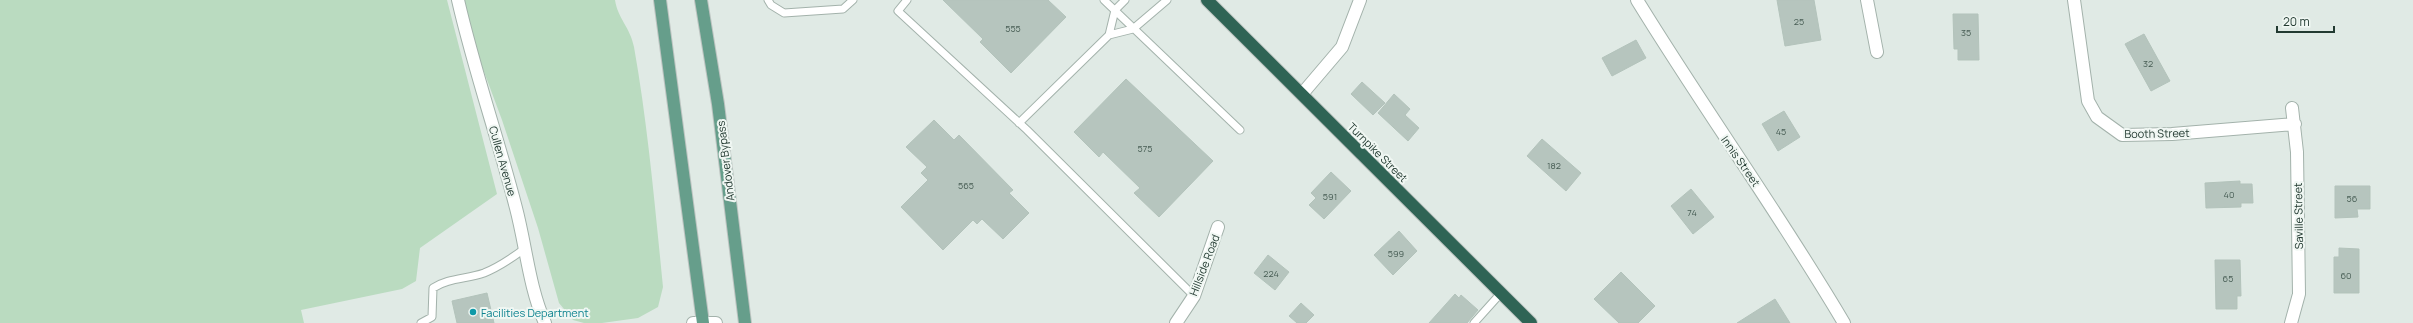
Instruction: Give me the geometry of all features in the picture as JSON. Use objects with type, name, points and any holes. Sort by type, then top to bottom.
[{"type":"highway","name":"Turnpike Street","points":[[1207,0],[1531,323]]},
{"type":"main road","points":[[660,0],[700,322]]},
{"type":"main road","name":"Andover Bypass","points":[[701,0],[718,104],[745,323]]},
{"type":"street","name":"Cullen Avenue","points":[[458,0],[469,48],[517,210],[535,296],[545,323]]},
{"type":"street","points":[[1302,94],[1342,47],[1360,0]]},
{"type":"street","name":"Innis Street","points":[[1637,0],[1720,132],[1805,257],[1844,323]]},
{"type":"street","points":[[1867,0],[1877,52]]},
{"type":"street","name":"Booth Street","points":[[2074,0],[2088,101],[2097,118],[2122,135],[2172,134],[2294,124]]},
{"type":"street","name":"Saville Street","points":[[2291,323],[2299,294],[2297,152],[2292,108]]},
{"type":"street","name":"Hillside Road","points":[[1176,323],[1194,296],[1218,227]]},
{"type":"street","points":[[700,322],[716,323]]},
{"type":"lane","points":[[768,0],[771,5],[784,13],[843,9],[853,0]]},
{"type":"lane","points":[[907,0],[898,11],[1019,123],[1194,296]]},
{"type":"lane","points":[[1104,0],[1240,130]]},
{"type":"lane","points":[[1109,35],[1115,10],[1124,0]]},
{"type":"lane","points":[[1019,123],[1109,35],[1133,29],[1167,0]]},
{"type":"lane","points":[[421,323],[432,317],[433,288],[441,283],[483,273],[507,261],[524,249]]},
{"type":"lane","points":[[1474,323],[1501,294]]},
{"type":"green space","points":[[0,0],[447,0],[497,194],[420,248],[416,281],[402,289],[301,310],[304,323],[0,323]]},
{"type":"green space","points":[[464,0],[615,0],[634,47],[643,107],[651,167],[663,287],[658,307],[638,318],[602,323],[584,323],[573,320],[559,303],[538,228],[502,120],[480,61]]},
{"type":"building","points":[[943,0],[1048,0],[1066,17],[1011,73],[980,42],[983,39]]},
{"type":"building","points":[[1777,0],[1814,0],[1821,40],[1785,46]]},
{"type":"building","points":[[1953,14],[1978,14],[1979,60],[1958,60],[1958,49],[1954,49]]},
{"type":"building","points":[[2144,34],[2170,81],[2151,91],[2125,44]]},
{"type":"building","points":[[1636,40],[1646,58],[1612,76],[1602,58]]},
{"type":"building","points":[[1126,79],[1213,161],[1159,217],[1134,193],[1140,188],[1103,152],[1099,157],[1074,132]]},
{"type":"building","points":[[1362,82],[1385,103],[1373,115],[1351,94]]},
{"type":"building","points":[[1394,94],[1410,109],[1405,115],[1419,128],[1408,141],[1378,113]]},
{"type":"building","points":[[1784,111],[1800,137],[1778,151],[1762,124]]},
{"type":"building","points":[[934,120],[954,140],[959,135],[1013,190],[1009,193],[1029,213],[1003,239],[982,219],[977,224],[973,220],[943,250],[901,207],[928,180],[921,173],[927,167],[906,147]]},
{"type":"building","points":[[1542,139],[1581,173],[1566,191],[1527,156]]},
{"type":"building","points":[[1331,172],[1351,191],[1324,219],[1309,205],[1316,198],[1311,193]]},
{"type":"building","points":[[2240,181],[2240,184],[2252,184],[2253,203],[2241,203],[2241,207],[2206,208],[2205,183]]},
{"type":"building","points":[[2335,186],[2370,186],[2370,209],[2357,209],[2358,217],[2335,218]]},
{"type":"building","points":[[1691,189],[1714,217],[1693,234],[1671,206]]},
{"type":"building","points":[[1399,231],[1417,251],[1393,275],[1374,255]]},
{"type":"building","points":[[2339,248],[2359,249],[2359,293],[2334,293],[2334,257],[2339,257]]},
{"type":"building","points":[[1268,255],[1289,272],[1275,290],[1254,273]]},
{"type":"building","points":[[2215,260],[2240,260],[2241,296],[2237,296],[2237,309],[2216,309]]},
{"type":"building","points":[[1621,272],[1655,306],[1638,323],[1619,323],[1594,299]]},
{"type":"building","name":"Facilities Department","points":[[487,293],[494,323],[457,323],[452,301]]},
{"type":"building","points":[[1455,294],[1459,298],[1461,295],[1478,310],[1467,323],[1429,323]]},
{"type":"building","points":[[1775,299],[1790,323],[1737,323]]},
{"type":"building","points":[[1301,303],[1314,315],[1306,323],[1297,323],[1289,316]]},
{"type":"place","name":"Facilities Department","points":[[473,312]]}]
